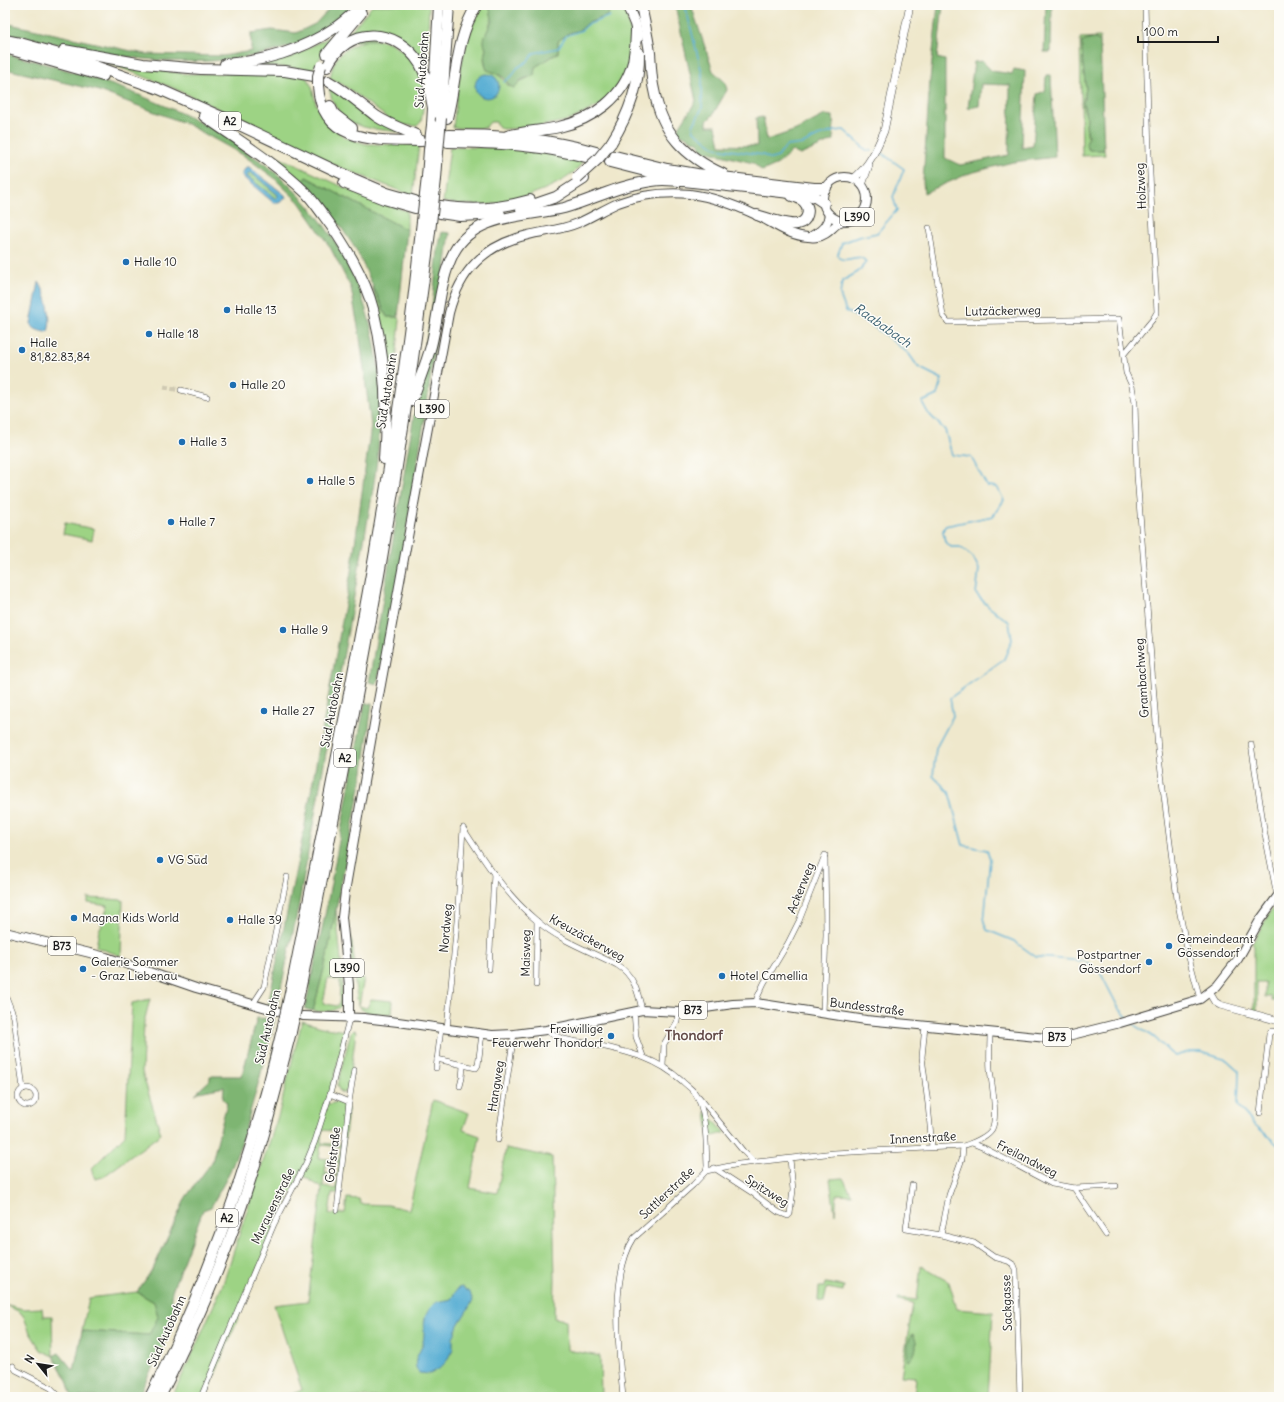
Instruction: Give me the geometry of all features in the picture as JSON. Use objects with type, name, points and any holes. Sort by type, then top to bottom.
[{"type":"highway","points":[[187,67],[253,61],[307,44],[334,28],[362,5]]},
{"type":"highway","points":[[324,67],[332,47],[368,5]]},
{"type":"highway","name":"Süd Autobahn","points":[[160,1397],[200,1313],[235,1224],[271,1110],[370,623],[404,423],[426,231],[434,151],[432,125],[439,5]]},
{"type":"highway","name":"Süd Autobahn","points":[[434,151],[445,138],[444,118],[449,5]]},
{"type":"highway","points":[[444,118],[461,43],[466,28],[477,5]]},
{"type":"highway","points":[[580,178],[539,198],[507,207],[441,210],[460,216],[486,216],[503,214],[530,207],[556,197],[605,160],[634,96],[640,60],[639,41],[635,24],[627,5]]},
{"type":"highway","points":[[641,5],[654,91],[661,114],[670,133],[685,152],[694,159],[730,178]]},
{"type":"highway","points":[[507,136],[518,132],[558,127],[579,121],[596,113],[613,98],[623,86],[628,76],[633,62],[636,31]]},
{"type":"highway","points":[[323,85],[320,98],[326,113],[334,123],[344,131],[368,139],[420,137],[376,116],[349,94],[323,85],[318,76],[337,51],[352,40],[370,35],[389,38],[400,43],[419,63],[428,82],[433,108]]},
{"type":"highway","points":[[613,144],[630,119],[641,87],[644,70],[646,35]]},
{"type":"highway","name":"A2","points":[[5,40],[91,64],[159,89],[231,121],[346,176],[415,205],[384,200],[204,116],[119,81],[83,69],[5,48]]},
{"type":"highway","points":[[20,43],[43,45],[143,64],[202,69],[285,71],[314,76]]},
{"type":"highway","points":[[204,116],[262,155],[306,193],[336,231],[362,279],[373,308],[382,352],[386,412],[383,472],[385,489]]},
{"type":"highway","points":[[507,136],[569,144],[593,155],[522,145],[445,138],[507,136]]},
{"type":"highway","points":[[684,181],[612,159],[666,169],[730,178],[814,188],[826,188]]},
{"type":"highway","points":[[404,423],[431,346],[448,265],[462,240],[472,230],[490,222],[518,215],[563,208],[634,184],[664,180],[795,193],[815,197],[824,203]]},
{"type":"highway","points":[[757,215],[795,225],[804,221],[808,214],[805,203],[799,198],[785,193]]},
{"type":"highway","points":[[503,214],[518,215]]},
{"type":"highway","name":"Süd Autobahn","points":[[297,980],[385,489],[426,231]]},
{"type":"highway","name":"Süd Autobahn","points":[[150,1397],[174,1350],[194,1304],[235,1197],[286,1031]]},
{"type":"main road","name":"L390","points":[[349,1019],[349,984],[342,917],[345,892],[378,701],[449,313],[459,284],[476,262],[498,245],[513,239],[577,224],[620,203],[642,197],[674,194],[705,196],[721,200],[757,215],[792,234],[799,236],[818,237],[842,221],[854,219],[864,210],[867,199],[865,189],[862,185],[870,161],[879,145],[884,130],[910,5]]},
{"type":"main road","name":"L390","points":[[854,179],[870,161]]},
{"type":"main road","points":[[826,188],[838,178],[845,177],[854,179],[862,185]]},
{"type":"main road","name":"L390","points":[[809,237],[825,227],[829,219],[829,214],[824,203],[826,188]]},
{"type":"main road","name":"L390","points":[[829,214],[842,221]]},
{"type":"main road","name":"Bundesstraße","points":[[349,1019],[364,1018],[492,1035],[546,1030],[638,1010],[678,1012],[734,1004],[756,1003],[866,1020],[1046,1038],[1064,1037],[1200,999],[1217,986],[1238,959],[1260,920],[1278,895]]},
{"type":"main road","name":"B73","points":[[5,932],[106,957],[196,988],[277,1011]]},
{"type":"main road","points":[[1209,992],[1215,1002],[1220,1005],[1279,1021]]},
{"type":"main road","name":"B73","points":[[303,1016],[349,1019]]},
{"type":"street","name":"Holzweg","points":[[1124,354],[1149,325],[1157,312],[1149,155],[1145,5]]},
{"type":"street","name":"Lutzäckerweg","points":[[929,228],[942,316],[948,322],[1119,319],[1124,354]]},
{"type":"street","name":"Grambachweg","points":[[1124,354],[1126,373],[1132,386],[1135,403],[1137,475],[1158,749],[1177,899],[1183,933],[1200,999]]},
{"type":"street","points":[[181,390],[207,396]]},
{"type":"street","points":[[1252,744],[1265,835],[1278,895]]},
{"type":"street","name":"Kreuzäckerweg","points":[[463,828],[494,873],[537,921],[562,938],[622,968],[632,978],[635,984],[638,1010],[636,1037],[643,1056]]},
{"type":"street","name":"Nordweg","points":[[436,1068],[444,1028],[457,920],[463,828]]},
{"type":"street","name":"Ackerweg","points":[[756,1003],[764,983],[785,949],[799,921],[825,855],[826,934],[823,1013]]},
{"type":"street","points":[[489,969],[494,873]]},
{"type":"street","points":[[253,1004],[264,987],[286,877]]},
{"type":"street","name":"Maisweg","points":[[536,985],[537,921]]},
{"type":"street","points":[[5,994],[13,1014],[23,1089]]},
{"type":"street","points":[[663,1066],[664,1044],[677,1022],[678,1012]]},
{"type":"street","name":"Murauenstraße","points":[[201,1397],[274,1224],[306,1163],[315,1141],[330,1094],[349,1019]]},
{"type":"street","points":[[925,1026],[922,1057],[932,1147]]},
{"type":"street","name":"Sattlerstraße","points":[[546,1030],[557,1038],[643,1056],[663,1066],[678,1077],[695,1093],[702,1110],[707,1166],[706,1171],[693,1185],[638,1234],[628,1248],[622,1270],[618,1304],[618,1327],[623,1397]]},
{"type":"street","points":[[1260,1113],[1269,1034],[1271,1031],[1279,1032]]},
{"type":"street","name":"Innenstraße","points":[[714,1168],[834,1153],[963,1146],[972,1143],[990,1132],[993,1127],[994,1118],[990,1068],[990,1033]]},
{"type":"street","points":[[437,1059],[476,1068],[478,1065],[482,1034]]},
{"type":"street","name":"Hangweg","points":[[498,1140],[514,1034]]},
{"type":"street","points":[[460,1086],[463,1066]]},
{"type":"street","name":"Golfstraße","points":[[337,1210],[354,1070]]},
{"type":"street","points":[[695,1093],[743,1151],[754,1162]]},
{"type":"street","points":[[330,1094],[349,1102]]},
{"type":"street","points":[[984,1148],[983,1138],[985,1135]]},
{"type":"street","name":"Freilandweg","points":[[972,1143],[1046,1182],[1074,1188],[1116,1186]]},
{"type":"street","points":[[941,1235],[949,1195],[962,1159],[963,1146]]},
{"type":"street","name":"Spitzweg","points":[[714,1168],[754,1194],[778,1212],[788,1216],[790,1214],[793,1190],[790,1159]]},
{"type":"street","points":[[706,1171],[714,1168]]},
{"type":"street","name":"Sackgasse","points":[[912,1185],[906,1229],[974,1243],[994,1257],[1014,1266],[1016,1270],[1020,1397]]},
{"type":"street","points":[[1074,1188],[1106,1235]]},
{"type":"street","points":[[13,1366],[16,1370],[51,1388],[60,1397]]},
{"type":"green space","points":[[333,5],[355,5],[321,32],[302,42],[257,55],[225,60],[193,62],[130,57],[5,33],[5,23],[145,54],[223,56],[251,51],[251,33],[272,30],[296,33],[315,24]]},
{"type":"green space","points":[[373,5],[429,5],[427,67],[393,36],[339,44]]},
{"type":"green space","points":[[484,5],[489,5],[492,18],[487,32],[484,59],[487,70],[500,76],[509,87],[534,75],[535,67],[558,53],[558,41],[569,33],[580,30],[588,23],[609,14],[605,5],[622,5],[631,33],[632,51],[623,80],[600,105],[570,120],[532,128],[502,129],[496,122],[490,122],[485,128],[453,128],[456,98],[462,64],[470,31]],"holes":[[[483,76],[496,80],[498,88],[496,94],[478,79]]]},
{"type":"green space","points":[[489,5],[605,5],[609,14],[588,23],[580,30],[569,33],[558,41],[558,53],[535,67],[534,75],[521,80],[514,88],[509,85],[503,77],[487,70],[486,67],[486,48],[484,40],[492,18]]},
{"type":"green space","points":[[675,5],[691,5],[713,71],[725,82],[727,90],[712,116],[707,121],[707,126],[716,126],[720,145],[757,146],[756,118],[763,117],[767,140],[796,130],[825,115],[833,116],[834,140],[800,155],[792,151],[778,164],[762,171],[753,163],[701,150],[699,143],[676,132],[696,101]]},
{"type":"green space","points":[[938,5],[943,5],[937,58],[945,60],[945,158],[960,165],[1009,155],[1010,85],[981,84],[979,106],[968,108],[974,62],[982,61],[992,71],[1012,74],[1014,69],[1025,71],[1022,148],[1033,146],[1037,94],[1045,91],[1046,75],[1051,75],[1055,157],[1013,162],[970,173],[924,193],[923,181],[930,80]]},
{"type":"green space","points":[[1046,5],[1052,5],[1051,52],[1044,52]]},
{"type":"green space","points":[[337,33],[312,70],[255,65],[291,57]]},
{"type":"green space","points":[[1100,37],[1100,41],[1091,38],[1082,42],[1086,89],[1083,100],[1087,118],[1086,125],[1089,150],[1104,150],[1105,155],[1082,156],[1080,38]]},
{"type":"green space","points":[[1092,38],[1100,41],[1104,150],[1089,150],[1086,145],[1088,135],[1086,125],[1087,118],[1083,103],[1086,89],[1082,41]]},
{"type":"green space","points":[[367,40],[378,40],[392,43],[410,58],[421,74],[424,101],[421,122],[417,126],[405,125],[389,119],[341,83],[330,79],[334,63],[341,53],[352,46]]},
{"type":"green space","points":[[5,54],[57,67],[132,92],[181,113],[232,139],[240,146],[242,150],[269,167],[285,181],[307,204],[324,225],[351,271],[361,295],[369,321],[379,373],[380,411],[376,472],[298,909],[277,1007],[268,1005],[304,830],[352,566],[371,426],[360,338],[351,288],[330,247],[299,202],[273,177],[243,155],[187,124],[96,90],[5,69]]},
{"type":"green space","points":[[106,62],[186,74],[250,73],[296,75],[307,78],[312,87],[316,104],[325,119],[344,137],[366,144],[419,145],[413,196],[332,164],[248,122],[171,87]]},
{"type":"green space","points":[[329,87],[400,132],[371,128],[353,123],[339,111],[333,102]]},
{"type":"green space","points":[[450,147],[524,148],[582,160],[578,168],[569,176],[544,190],[529,195],[487,205],[443,202]]},
{"type":"green space","points":[[266,153],[287,161],[365,197],[407,211],[407,230],[306,177],[303,181]]},
{"type":"green space","points":[[250,172],[279,196],[276,199],[247,176]]},
{"type":"green space","points":[[306,177],[407,230],[398,317],[387,317],[357,251],[341,227],[303,181]]},
{"type":"green space","points":[[442,232],[450,233],[426,410],[394,607],[377,684],[369,682],[432,308],[438,249]]},
{"type":"green space","points":[[372,286],[387,317],[398,317],[400,320],[396,361],[390,374],[387,371],[387,349]]},
{"type":"green space","points":[[65,523],[94,529],[92,540],[63,534]]},
{"type":"green space","points":[[365,703],[372,704],[363,772],[326,961],[313,1011],[305,1009],[326,910]]},
{"type":"green space","points":[[88,898],[123,900],[121,956],[96,947],[99,930],[102,926],[100,922],[104,917],[108,906],[88,903]]},
{"type":"green space","points":[[1278,902],[1279,1001],[1272,1001],[1272,997],[1265,997],[1265,983],[1257,983],[1257,1011],[1254,1011],[1254,946],[1252,944],[1269,914]]},
{"type":"green space","points":[[336,908],[342,969],[341,1006],[331,1011],[313,1011],[326,961]],"holes":[[[328,978],[340,981],[339,1004],[336,1006],[323,1003]]]},
{"type":"green space","points":[[351,936],[357,978],[364,978],[359,1006],[367,1008],[371,999],[393,1001],[392,1014],[378,1014],[364,1011],[361,1009],[358,1005],[349,942]]},
{"type":"green space","points":[[150,999],[144,1022],[142,1072],[161,1134],[103,1177],[95,1179],[91,1169],[125,1135],[132,1003]]},
{"type":"green space","points":[[257,1018],[275,1019],[241,1144],[229,1174],[211,1207],[203,1210],[173,1288],[171,1296],[175,1315],[170,1331],[138,1397],[72,1397],[67,1380],[53,1356],[59,1353],[74,1371],[82,1331],[149,1335],[158,1317],[154,1302],[137,1292],[154,1267],[186,1197],[212,1162],[227,1103],[223,1099],[224,1087],[195,1094],[210,1080],[210,1076],[242,1076]]},
{"type":"green space","points":[[302,1021],[325,1028],[346,1031],[327,1104],[340,1103],[348,1109],[339,1193],[332,1193],[329,1214],[345,1213],[347,1198],[359,1199],[361,1204],[388,1205],[409,1210],[433,1100],[469,1113],[463,1130],[480,1136],[470,1188],[497,1193],[506,1148],[552,1157],[555,1279],[554,1318],[566,1320],[567,1350],[600,1356],[601,1397],[285,1397],[302,1390],[274,1305],[308,1301],[322,1188],[300,1174],[277,1222],[206,1397],[172,1397],[223,1284],[279,1113]],"holes":[[[322,1130],[343,1132],[341,1145],[321,1143]],[[321,1145],[341,1147],[339,1160],[319,1158]],[[326,1161],[339,1162],[338,1175],[325,1173]],[[324,1175],[338,1176],[336,1189],[323,1187]]]},
{"type":"green space","points":[[353,1030],[356,1031],[349,1088],[344,1093],[340,1092],[337,1085],[351,1032]]},
{"type":"green space","points":[[706,1111],[725,1133],[709,1137]]},
{"type":"green space","points":[[843,1178],[852,1195],[837,1194],[835,1214],[830,1179]]},
{"type":"green space","points":[[921,1266],[949,1282],[957,1309],[993,1312],[988,1397],[914,1397],[916,1377],[901,1376],[913,1303],[898,1300],[898,1298],[917,1300]]},
{"type":"green space","points":[[825,1283],[844,1286],[843,1291],[827,1288],[824,1302],[818,1301],[819,1287],[824,1287]]},
{"type":"green space","points":[[137,1292],[154,1302],[159,1317],[149,1335],[82,1331],[89,1298]]},
{"type":"green space","points":[[7,1306],[23,1309],[42,1308],[43,1316],[52,1316],[53,1356],[41,1350],[30,1333],[24,1317],[20,1312]]},
{"type":"green space","points":[[913,1334],[916,1340],[916,1348],[909,1361],[907,1360],[908,1344],[911,1335]]},
{"type":"water","points":[[487,74],[495,78],[499,86],[495,94],[487,98],[479,94],[475,86],[479,78]]},
{"type":"water","points":[[246,167],[249,167],[285,195],[286,198],[279,203],[274,203],[242,176]],"holes":[[[250,172],[278,195],[276,199],[247,176]]]},
{"type":"water","points":[[39,282],[42,286],[46,299],[50,320],[48,331],[45,332],[34,328],[31,323]]},
{"type":"water","points":[[462,1287],[470,1293],[473,1301],[458,1325],[453,1338],[453,1349],[446,1362],[439,1369],[430,1374],[419,1373],[416,1361],[423,1342],[424,1322],[427,1313],[436,1303],[451,1299],[458,1288]]},
{"type":"waterway","name":"Raababach","points":[[685,5],[702,73],[702,108],[693,126],[694,131],[716,148],[763,155],[771,159],[778,157],[786,146],[803,144],[818,136],[844,130],[866,150],[872,151]]},
{"type":"waterway","points":[[504,82],[513,75],[517,68],[528,61],[534,53],[558,48],[566,36],[582,30],[587,25],[610,16]]},
{"type":"waterway","name":"Raababach","points":[[877,151],[904,169],[893,197],[897,210],[877,233],[858,237],[842,243],[838,254],[839,258],[846,260],[857,257],[866,262],[858,272],[842,281],[840,295],[846,311],[868,323],[885,335],[909,354],[918,367],[942,379],[937,395],[922,402],[928,413],[945,430],[952,455],[971,457],[987,486],[997,487],[1004,500],[993,516],[945,526],[943,531],[945,542],[951,547],[960,547],[973,557],[979,569],[976,594],[989,607],[1009,622],[1012,640],[1004,659],[950,698],[953,716],[936,748],[933,776],[949,792],[963,845],[987,850],[990,859],[984,922],[987,930],[1014,941],[1036,957],[1084,961],[1100,972],[1118,1007],[1127,1017]]},
{"type":"waterway","name":"Raababach","points":[[1132,1023],[1161,1043],[1175,1056],[1189,1052],[1201,1052],[1227,1060],[1239,1071],[1238,1106],[1253,1123],[1279,1146]]},
{"type":"tunnel","points":[[164,387],[181,390]]},
{"type":"tunnel","points":[[5,746],[6,740]]},
{"type":"place","name":"Halle 10","points":[[126,262]]},
{"type":"place","name":"Halle 13","points":[[227,310]]},
{"type":"place","name":"Halle 18","points":[[149,334]]},
{"type":"place","name":"Halle 81,82.83,84","points":[[22,350]]},
{"type":"place","name":"Halle 20","points":[[233,385]]},
{"type":"place","name":"Halle 3","points":[[182,442]]},
{"type":"place","name":"Halle 5","points":[[310,481]]},
{"type":"place","name":"Halle 7","points":[[171,522]]},
{"type":"place","name":"Halle 9","points":[[283,630]]},
{"type":"place","name":"Halle 27","points":[[264,711]]},
{"type":"place","name":"VG Süd","points":[[160,860]]},
{"type":"place","name":"Magna Kids World","points":[[74,918]]},
{"type":"place","name":"Halle 39","points":[[230,920]]},
{"type":"place","name":"Gemeindeamt Gössendorf","points":[[1169,946]]},
{"type":"place","name":"Postpartner Gössendorf","points":[[1149,962]]},
{"type":"place","name":"Galerie Sommer - Graz Liebenau","points":[[83,969]]},
{"type":"place","name":"Hotel Camellia","points":[[722,976]]},
{"type":"place","name":"Freiwillige Feuerwehr Thondorf","points":[[611,1036]]},
{"type":"district","name":"Thondorf","points":[[694,1035]]}]
